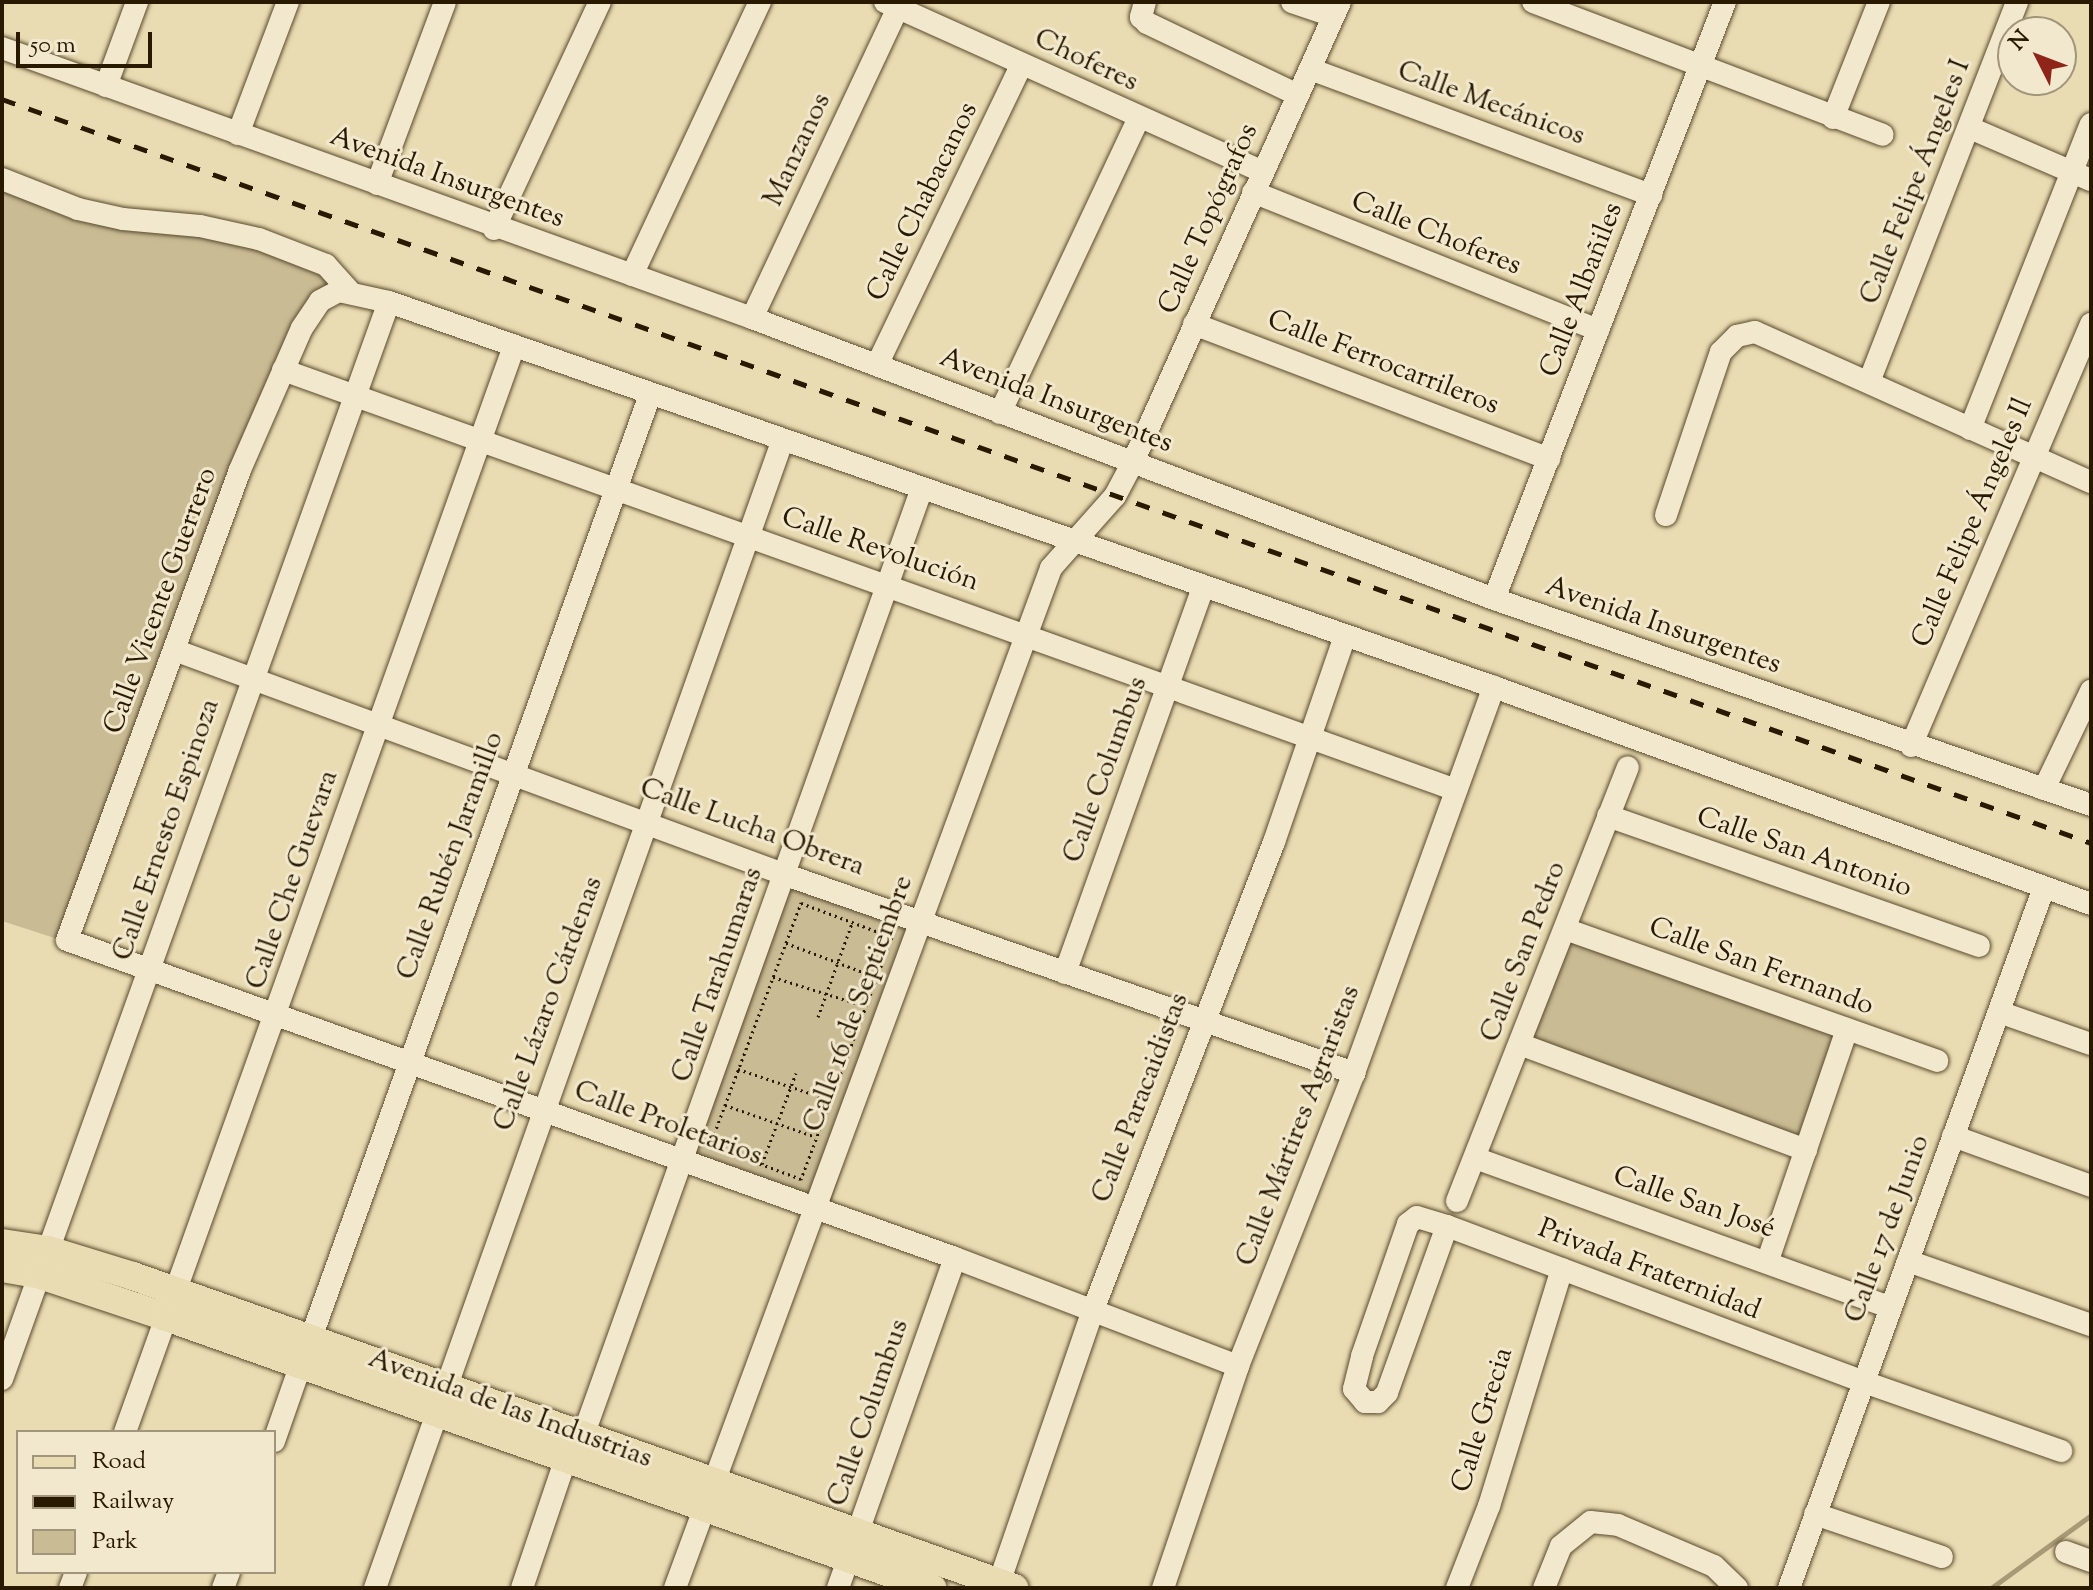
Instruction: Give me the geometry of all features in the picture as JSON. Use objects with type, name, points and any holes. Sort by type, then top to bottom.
[{"type":"main road","name":"Avenida de las Industrias","points":[[2,1243],[44,1262],[171,1304],[311,1338],[566,1458],[709,1495],[854,1545],[1007,1585]]},
{"type":"main road","name":"Avenida de las Industrias","points":[[2,1268],[44,1262]]},
{"type":"main road","name":"Avenida de las Industrias","points":[[171,1304],[301,1364],[583,1436],[709,1495]]},
{"type":"main road","name":"Avenida de las Industrias","points":[[854,1545],[932,1588]]},
{"type":"street","points":[[106,86],[137,2]]},
{"type":"street","points":[[238,134],[288,2]]},
{"type":"street","points":[[377,184],[445,2]]},
{"type":"street","points":[[494,229],[600,2]]},
{"type":"street","points":[[632,275],[760,2]]},
{"type":"street","points":[[1145,2],[1141,14],[1147,23],[1298,95]]},
{"type":"street","points":[[1292,2],[1337,9]]},
{"type":"street","points":[[1533,2],[1883,135]]},
{"type":"street","name":"Calle Albañiles","points":[[1494,599],[1725,2]]},
{"type":"street","points":[[1833,118],[1879,2]]},
{"type":"street","name":"Calle Felipe Ángeles I","points":[[1869,382],[2017,2]]},
{"type":"street","name":"Choferes","points":[[892,5],[1139,118],[1258,182]]},
{"type":"street","name":"Manzanos","points":[[752,318],[892,5]]},
{"type":"street","name":"Calle Topógrafos","points":[[1133,462],[1337,9]]},
{"type":"street","name":"Avenida Insurgentes","points":[[2,48],[494,229],[752,318],[1494,599],[1911,746],[2091,805]]},
{"type":"street","name":"Calle Chabacanos","points":[[877,365],[1022,64]]},
{"type":"street","name":"Calle Mecánicos","points":[[1310,69],[1651,195]]},
{"type":"street","points":[[1000,413],[1139,118]]},
{"type":"street","points":[[1970,429],[2082,176],[2091,124]]},
{"type":"street","points":[[1970,128],[2082,176]]},
{"type":"street","points":[[2,179],[78,209],[123,219],[200,226],[259,239],[326,265],[345,292],[389,302],[782,442],[1072,539],[1203,588],[1494,687],[2043,890],[2091,904]]},
{"type":"street","name":"Calle Choferes","points":[[1258,182],[1598,330]]},
{"type":"street","name":"Calle Vicente Guerrero","points":[[76,946],[67,935],[177,651],[234,486],[310,312],[345,292]]},
{"type":"street","name":"Calle Ernesto Espinoza","points":[[2,1379],[389,302]]},
{"type":"street","name":"Calle Ferrocarrileros","points":[[1194,324],[1549,459]]},
{"type":"street","name":"Calle Felipe Ángeles Il","points":[[1911,746],[2091,324]]},
{"type":"street","points":[[1666,515],[1714,368],[1737,336],[1762,333],[2091,482]]},
{"type":"street","name":"Calle Che Guevara","points":[[126,1430],[277,1015],[514,346]]},
{"type":"street","name":"Calle Revolución","points":[[283,370],[617,491],[1027,633],[1456,790]]},
{"type":"street","name":"Calle Rubén Jaramillo","points":[[311,1338],[650,395]]},
{"type":"street","name":"Calle Lázaro Cárdenas","points":[[375,1588],[541,1110],[648,823],[782,442]]},
{"type":"street","name":"Calle 16 de Septiembre","points":[[675,1588],[1051,568],[1072,539],[1115,496],[1133,462]]},
{"type":"street","name":"Calle Tarahumaras","points":[[583,1436],[685,1161],[922,488]]},
{"type":"street","name":"Calle Columbus","points":[[1065,973],[1203,588]]},
{"type":"street","name":"Calle Paracaidistas","points":[[1007,1585],[1093,1310],[1311,737],[1345,636]]},
{"type":"street","name":"Calle Lucha Obrera","points":[[177,651],[786,875],[923,920],[1201,1023],[1354,1073]]},
{"type":"street","name":"Calle Mártires Agraristas","points":[[1163,1588],[1238,1366],[1354,1073],[1494,687]]},
{"type":"street","points":[[2044,789],[2091,691]]},
{"type":"street","name":"Calle San Pedro","points":[[1457,1201],[1522,1045],[1628,767]]},
{"type":"street","name":"Calle San Antonio","points":[[1608,816],[1979,946]]},
{"type":"street","name":"Calle 17 de Junio","points":[[1789,1588],[2043,890]]},
{"type":"street","name":"Calle San Fernando","points":[[1565,929],[1937,1061]]},
{"type":"street","name":"Calle Proletarios","points":[[76,946],[955,1258],[1238,1366]]},
{"type":"street","points":[[1999,1012],[2091,1044]]},
{"type":"street","points":[[1768,1260],[1847,1029]]},
{"type":"street","points":[[1522,1045],[1806,1150]]},
{"type":"street","points":[[1953,1136],[2091,1186]]},
{"type":"street","name":"Calle San José","points":[[1475,1158],[1768,1260],[1891,1308]]},
{"type":"street","name":"Privada Fraternidad","points":[[1447,1226],[1387,1393],[1378,1402],[1365,1402],[1354,1389],[1362,1356],[1413,1219],[1447,1226],[1864,1382],[2061,1451]]},
{"type":"street","name":"Calle Columbus","points":[[838,1588],[955,1258]]},
{"type":"street","points":[[1908,1261],[2091,1325]]},
{"type":"street","name":"Calle Grecia","points":[[1457,1588],[1489,1506],[1562,1269]]},
{"type":"street","points":[[276,1435],[301,1364]]},
{"type":"street","points":[[522,1588],[566,1458]]},
{"type":"street","points":[[1815,1514],[1942,1557]]},
{"type":"street","points":[[1544,1588],[1561,1546],[1591,1522],[1618,1525],[1714,1566],[1737,1588]]},
{"type":"street","points":[[2066,1552],[2091,1561]]},
{"type":"path","points":[[801,903],[892,937],[801,1179],[710,1145],[786,943],[801,903]]},
{"type":"path","points":[[818,1017],[852,922]]},
{"type":"path","points":[[786,943],[877,977]]},
{"type":"path","points":[[773,977],[866,1006]]},
{"type":"path","points":[[738,1069],[831,1100]]},
{"type":"path","points":[[762,1164],[796,1073]]},
{"type":"path","points":[[725,1105],[817,1138]]},
{"type":"green space","points":[[2,179],[78,208],[259,239],[350,292],[310,312],[70,943],[2,921]]},
{"type":"green space","points":[[786,875],[923,919],[829,1208],[692,1163]]},
{"type":"green space","points":[[1565,929],[1846,1031],[1804,1148],[1523,1046]]},
{"type":"waterway","points":[[1991,1588],[2091,1515]]},
{"type":"railway","points":[[2,99],[2091,843]]}]
